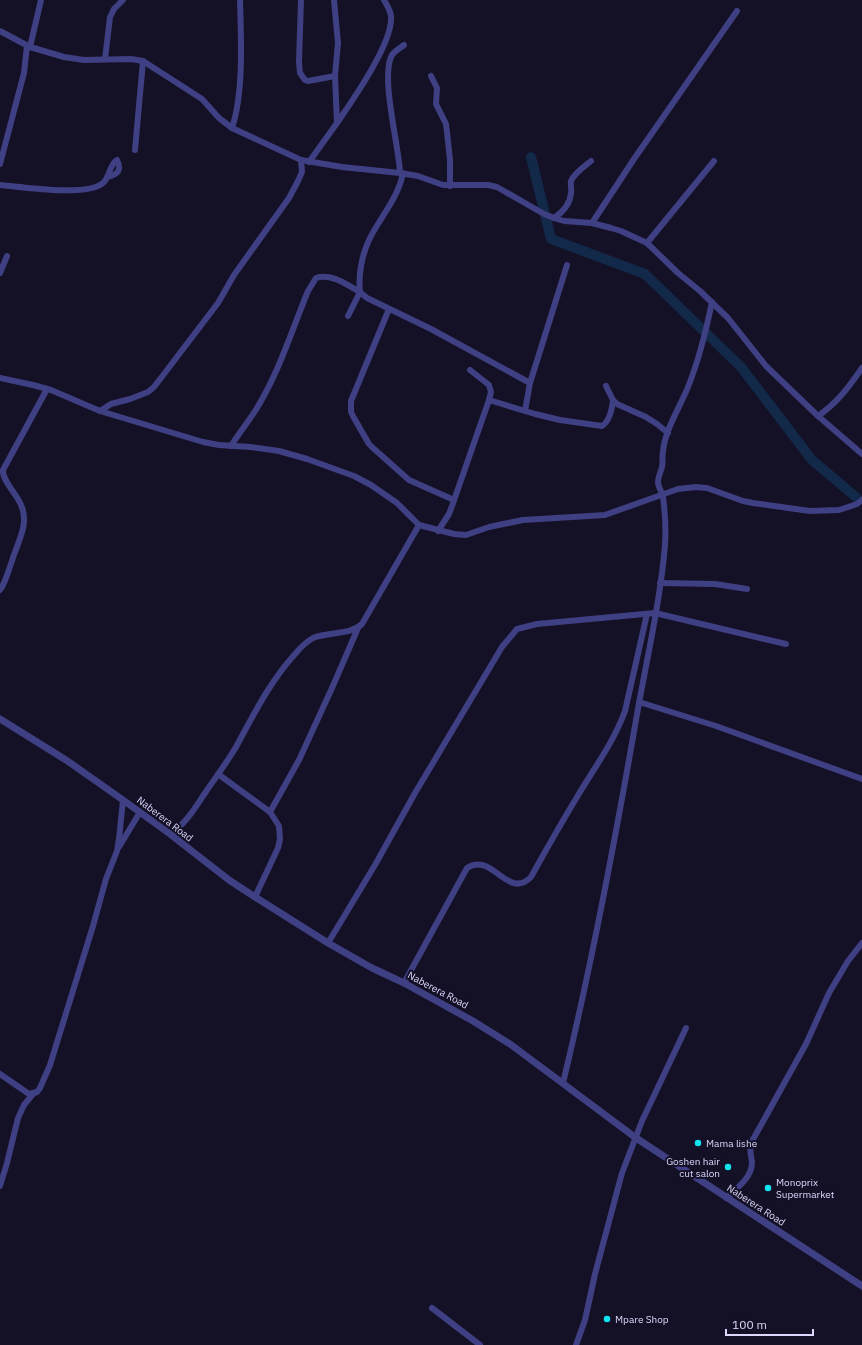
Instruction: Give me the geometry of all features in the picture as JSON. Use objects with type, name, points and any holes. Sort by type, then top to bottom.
[{"type":"street","points":[[0,164],[24,73],[28,46],[41,0]]},
{"type":"street","points":[[105,59],[110,17],[114,9],[123,0]]},
{"type":"street","points":[[232,128],[236,117],[239,88],[240,0]]},
{"type":"street","points":[[301,0],[300,73],[305,80],[308,81],[335,76]]},
{"type":"street","points":[[334,0],[338,50],[335,76],[337,123]]},
{"type":"street","points":[[309,162],[337,123],[374,65],[387,40],[390,32],[391,16],[384,0]]},
{"type":"street","points":[[592,223],[638,153],[737,11]]},
{"type":"street","points":[[0,31],[28,46],[71,58],[84,60],[131,59],[143,61],[202,99],[219,118],[232,128],[301,160],[363,170],[401,173],[422,177],[437,184],[450,186],[488,186],[497,188],[554,218],[564,221],[592,223],[621,231],[647,243],[728,318],[766,366],[818,416],[862,454]]},
{"type":"street","points":[[348,316],[360,292],[360,270],[364,251],[372,234],[394,199],[401,183],[401,173],[388,77],[391,57],[404,45]]},
{"type":"street","points":[[135,150],[143,61]]},
{"type":"street","points":[[431,76],[437,88],[436,104],[446,124],[450,160],[450,186]]},
{"type":"street","points":[[100,411],[111,404],[148,392],[154,387],[218,303],[234,275],[288,198],[302,172],[301,160]]},
{"type":"street","points":[[554,218],[563,212],[567,207],[572,192],[572,180],[574,176],[591,161]]},
{"type":"street","points":[[647,243],[714,161]]},
{"type":"street","points":[[0,185],[85,190],[102,184],[107,177]]},
{"type":"street","points":[[0,273],[7,256]]},
{"type":"street","points":[[525,411],[530,383],[567,265]]},
{"type":"street","points":[[230,446],[257,408],[269,384],[308,291],[314,281],[319,277],[332,278],[360,292],[367,298],[431,329],[530,383]]},
{"type":"street","points":[[563,1083],[574,1039],[617,833],[639,702],[653,633],[665,544],[665,518],[658,479],[663,464],[662,452],[668,433],[688,386],[706,333],[712,302]]},
{"type":"street","points":[[388,309],[351,401],[351,412],[369,444],[395,468],[413,482],[454,500]]},
{"type":"street","points":[[818,416],[841,397],[862,368]]},
{"type":"street","points":[[438,531],[449,514],[491,392],[489,385],[470,370]]},
{"type":"street","points":[[0,378],[47,389],[100,411],[204,442],[250,447],[288,453],[307,458],[354,476],[371,485],[387,495],[419,525],[454,534],[466,535],[489,527],[523,520],[605,515],[678,489],[696,487],[707,488],[743,501],[810,511],[839,510],[857,504],[862,500]]},
{"type":"street","points":[[606,386],[613,400],[617,404],[657,424],[668,433]]},
{"type":"street","points":[[0,590],[20,540],[24,520],[21,505],[1,472],[47,389]]},
{"type":"street","points":[[489,400],[560,420],[602,426],[610,414],[613,400]]},
{"type":"street","points":[[270,812],[299,760],[358,628],[367,616],[419,525]]},
{"type":"street","points":[[660,583],[715,584],[747,589]]},
{"type":"street","points":[[328,943],[502,647],[517,629],[537,624],[655,613],[786,644]]},
{"type":"street","points":[[404,983],[467,868],[473,864],[484,864],[515,884],[526,882],[531,877],[617,731],[625,711],[648,614]]},
{"type":"street","points":[[170,834],[185,822],[238,742],[269,686],[303,645],[315,638],[358,628]]},
{"type":"street","points":[[639,702],[716,726],[862,779]]},
{"type":"street","name":"Naberera Road","points":[[0,719],[66,760],[170,834],[229,880],[255,897],[328,943],[372,968],[404,983],[491,1031],[636,1138],[862,1286]]},
{"type":"street","points":[[218,774],[270,812],[279,826],[280,840],[271,865],[255,897]]},
{"type":"street","points":[[117,851],[123,800]]},
{"type":"street","points":[[0,1186],[18,1118],[24,1105],[40,1088],[50,1065],[106,879],[117,851],[140,812]]},
{"type":"street","points":[[726,1198],[748,1178],[751,1166],[751,1143],[806,1044],[829,992],[848,961],[862,943]]},
{"type":"street","points":[[576,1345],[585,1320],[595,1274],[622,1174],[648,1107],[686,1028]]},
{"type":"street","points":[[0,1074],[26,1092],[33,1094]]},
{"type":"street","points":[[432,1308],[480,1345]]},
{"type":"waterway","points":[[531,157],[551,239],[645,274],[741,367],[812,460],[857,498]]},
{"type":"place","name":"Mama lishe","points":[[698,1143]]},
{"type":"place","name":"Goshen hair cut salon","points":[[728,1167]]},
{"type":"place","name":"Monoprix Supermarket","points":[[768,1188]]},
{"type":"place","name":"Mpare Shop","points":[[607,1319]]}]
